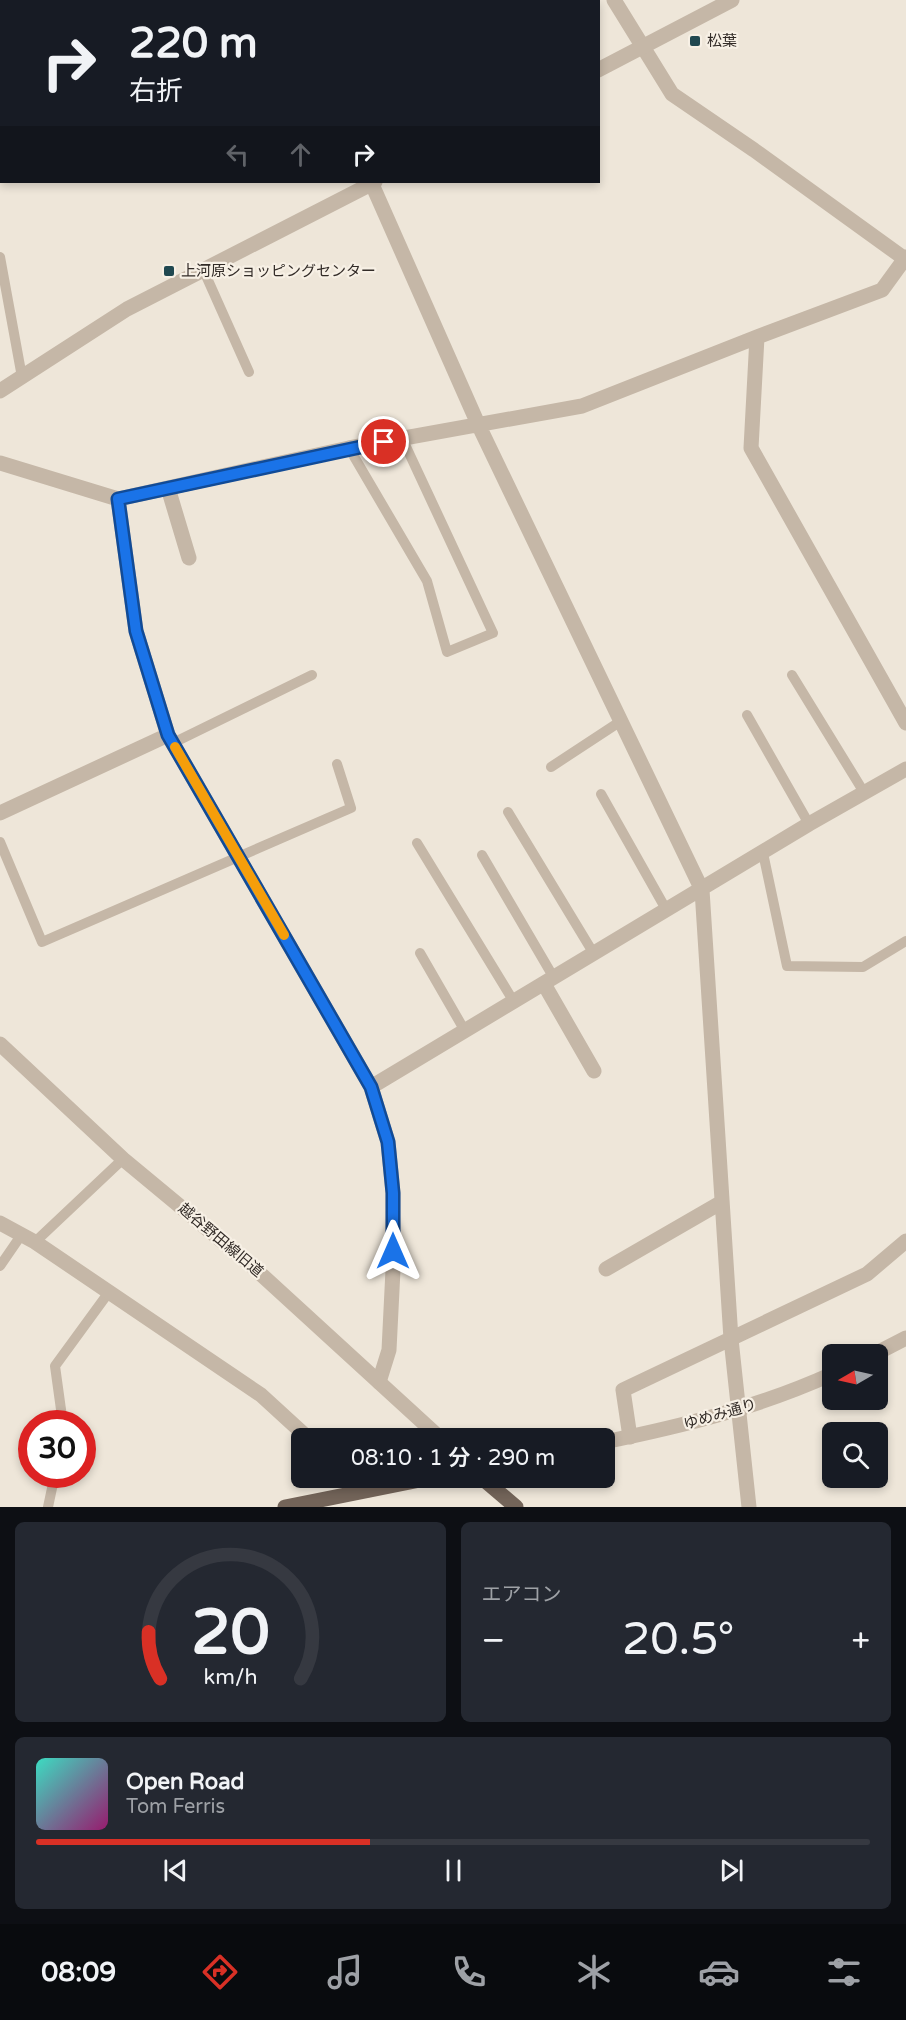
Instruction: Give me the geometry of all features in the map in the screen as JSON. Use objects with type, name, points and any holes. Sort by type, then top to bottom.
[{"type":"main road","points":[[285,1507],[378,1488]]},
{"type":"main road","points":[[494,1488],[516,1507]]},
{"type":"street","points":[[0,463],[118,499],[349,448],[582,406],[882,290],[905,258],[672,94],[614,0]]},
{"type":"street","points":[[600,69],[732,0]]},
{"type":"street","points":[[0,391],[127,309],[370,183]]},
{"type":"street","points":[[372,183],[478,424],[702,890],[731,1339],[749,1507]]},
{"type":"street","points":[[756,337],[751,448],[906,723]]},
{"type":"street","points":[[168,488],[189,558]]},
{"type":"street","points":[[118,499],[136,631],[170,739],[371,1087],[388,1142],[393,1193],[393,1270],[389,1350],[379,1382]]},
{"type":"street","points":[[0,813],[170,739]]},
{"type":"street","points":[[371,1087],[809,824],[906,769]]},
{"type":"street","points":[[549,981],[594,1071]]},
{"type":"street","name":"越谷野田線旧道","points":[[0,1044],[123,1159],[252,1266],[429,1428]]},
{"type":"street","points":[[606,1269],[722,1202]]},
{"type":"street","points":[[0,1223],[29,1238],[261,1395],[297,1428]]},
{"type":"street","points":[[630,1437],[623,1390],[867,1274],[906,1241]]},
{"type":"street","points":[[888,1347],[906,1338]]},
{"type":"street","name":"ゆめみ通り","points":[[615,1440],[740,1410],[822,1379]]},
{"type":"lane","points":[[0,257],[22,376]]},
{"type":"lane","points":[[203,269],[249,372]]},
{"type":"lane","points":[[349,448],[427,581],[447,652],[493,633],[402,438]]},
{"type":"lane","points":[[170,739],[312,675]]},
{"type":"lane","points":[[792,675],[864,794]]},
{"type":"lane","points":[[747,715],[809,824]]},
{"type":"lane","points":[[551,767],[621,721]]},
{"type":"lane","points":[[0,842],[42,942],[351,808],[337,764]]},
{"type":"lane","points":[[601,794],[667,911]]},
{"type":"lane","points":[[508,812],[594,954]]},
{"type":"lane","points":[[417,843],[514,1002]]},
{"type":"lane","points":[[763,853],[787,966],[863,967],[906,940]]},
{"type":"lane","points":[[482,855],[549,981]]},
{"type":"lane","points":[[420,953],[465,1031]]},
{"type":"lane","points":[[0,1266],[29,1238],[123,1159]]},
{"type":"lane","points":[[61,1410],[55,1366],[109,1292]]},
{"type":"lane","points":[[48,1507],[52,1488]]},
{"type":"slow traffic","points":[[175,747],[284,935]]},
{"type":"place","name":"松葉","points":[[695,41]]},
{"type":"place","name":"上河原ショッピングセンター","points":[[169,271]]},
{"type":"route","points":[[384,442],[118,499],[136,631],[168,735],[371,1087],[388,1142],[393,1193],[393,1251]]}]
